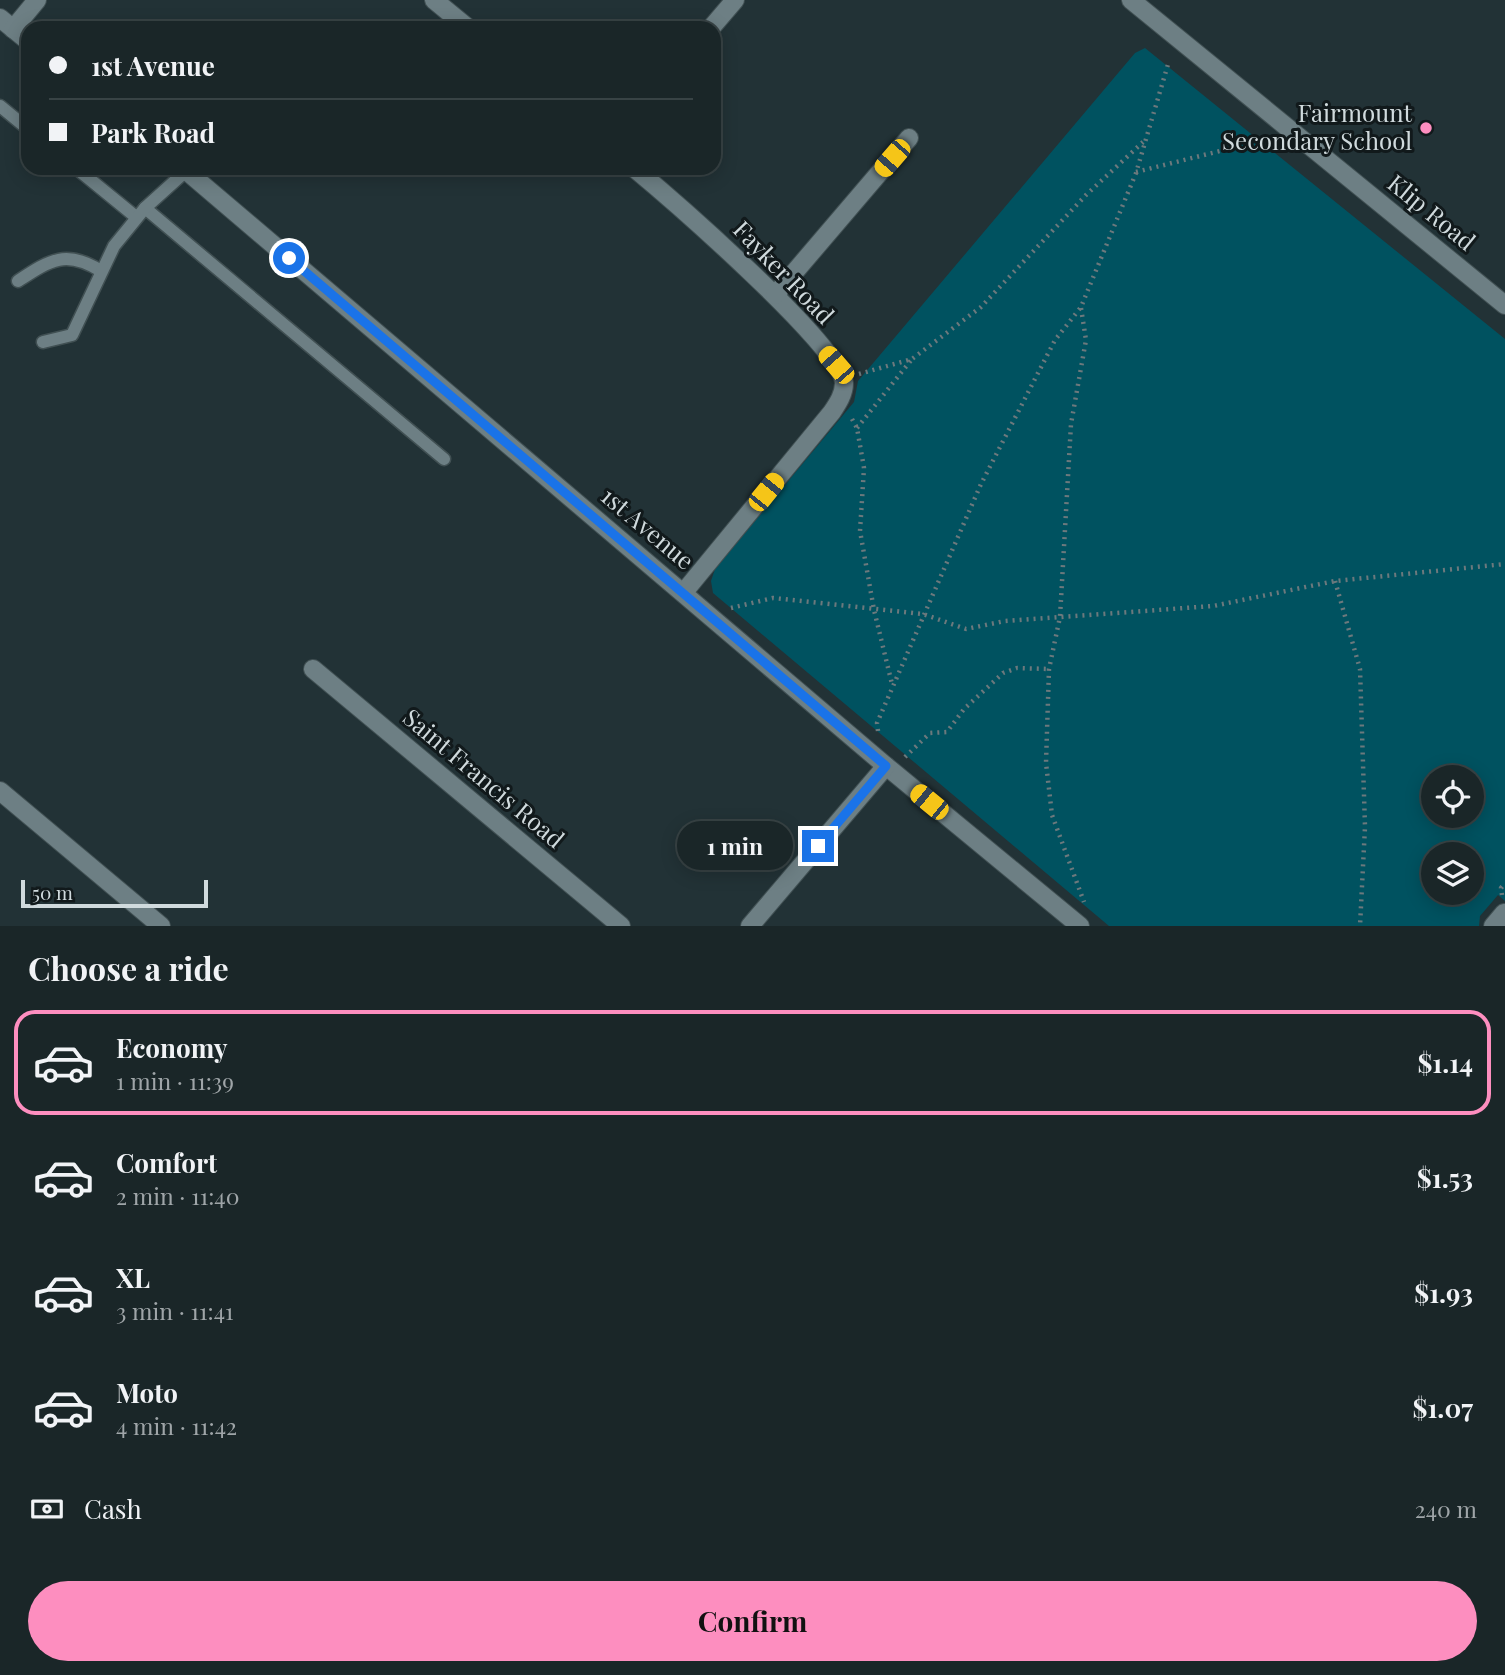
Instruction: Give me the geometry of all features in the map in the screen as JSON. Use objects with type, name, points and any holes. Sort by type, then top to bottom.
[{"type":"street","points":[[21,35],[7,24],[37,0]]},
{"type":"street","points":[[434,0],[460,21]]},
{"type":"street","points":[[717,21],[735,0]]},
{"type":"street","name":"Klip Road","points":[[1131,0],[1505,305]]},
{"type":"street","points":[[775,295],[909,138]]},
{"type":"street","name":"1st Avenue","points":[[191,175],[886,766],[1084,920]]},
{"type":"street","name":"Fayker Road","points":[[642,175],[697,221],[775,295],[836,365],[842,391]]},
{"type":"street","points":[[684,592],[842,391]]},
{"type":"street","name":"Saint Francis Road","points":[[313,669],[621,926]]},
{"type":"street","points":[[750,926],[886,766]]},
{"type":"street","points":[[0,791],[161,926]]},
{"type":"street","points":[[1493,926],[1504,913]]},
{"type":"lane","points":[[0,107],[21,124]]},
{"type":"lane","points":[[86,175],[141,213],[444,459]]},
{"type":"lane","points":[[43,342],[72,335],[114,246],[178,175]]},
{"type":"lane","points":[[18,281],[37,269],[68,258],[82,260],[101,271]]},
{"type":"path","points":[[1049,669],[1017,668],[1003,673],[964,709],[947,732],[930,733],[908,755],[886,766],[877,723],[981,484],[1055,340],[1081,307],[1136,173],[1169,61]]},
{"type":"path","points":[[858,428],[912,359],[981,307],[1086,195],[1144,141]]},
{"type":"path","points":[[1136,173],[1236,147],[1276,146]]},
{"type":"path","points":[[1081,307],[1086,340],[1072,424],[1060,617],[1049,669],[1046,763],[1052,815],[1081,890],[1084,920]]},
{"type":"path","points":[[892,686],[874,610],[860,531],[864,468],[858,428],[842,391],[861,373],[912,359]]},
{"type":"path","points":[[722,624],[729,609],[773,598],[923,614],[966,629],[1005,621],[1213,606],[1335,581],[1505,564]]},
{"type":"path","points":[[1335,581],[1360,669],[1365,827],[1360,926]]},
{"type":"shaded area","points":[[1145,48],[1505,339],[1505,901],[1498,895],[1480,916],[1479,926],[1109,926],[713,593],[711,581],[715,569],[854,402],[858,381],[1135,53]]},
{"type":"place","name":"Fairmount Secondary School","points":[[1426,128]]},
{"type":"route","points":[[289,258],[886,766],[818,846]]}]
